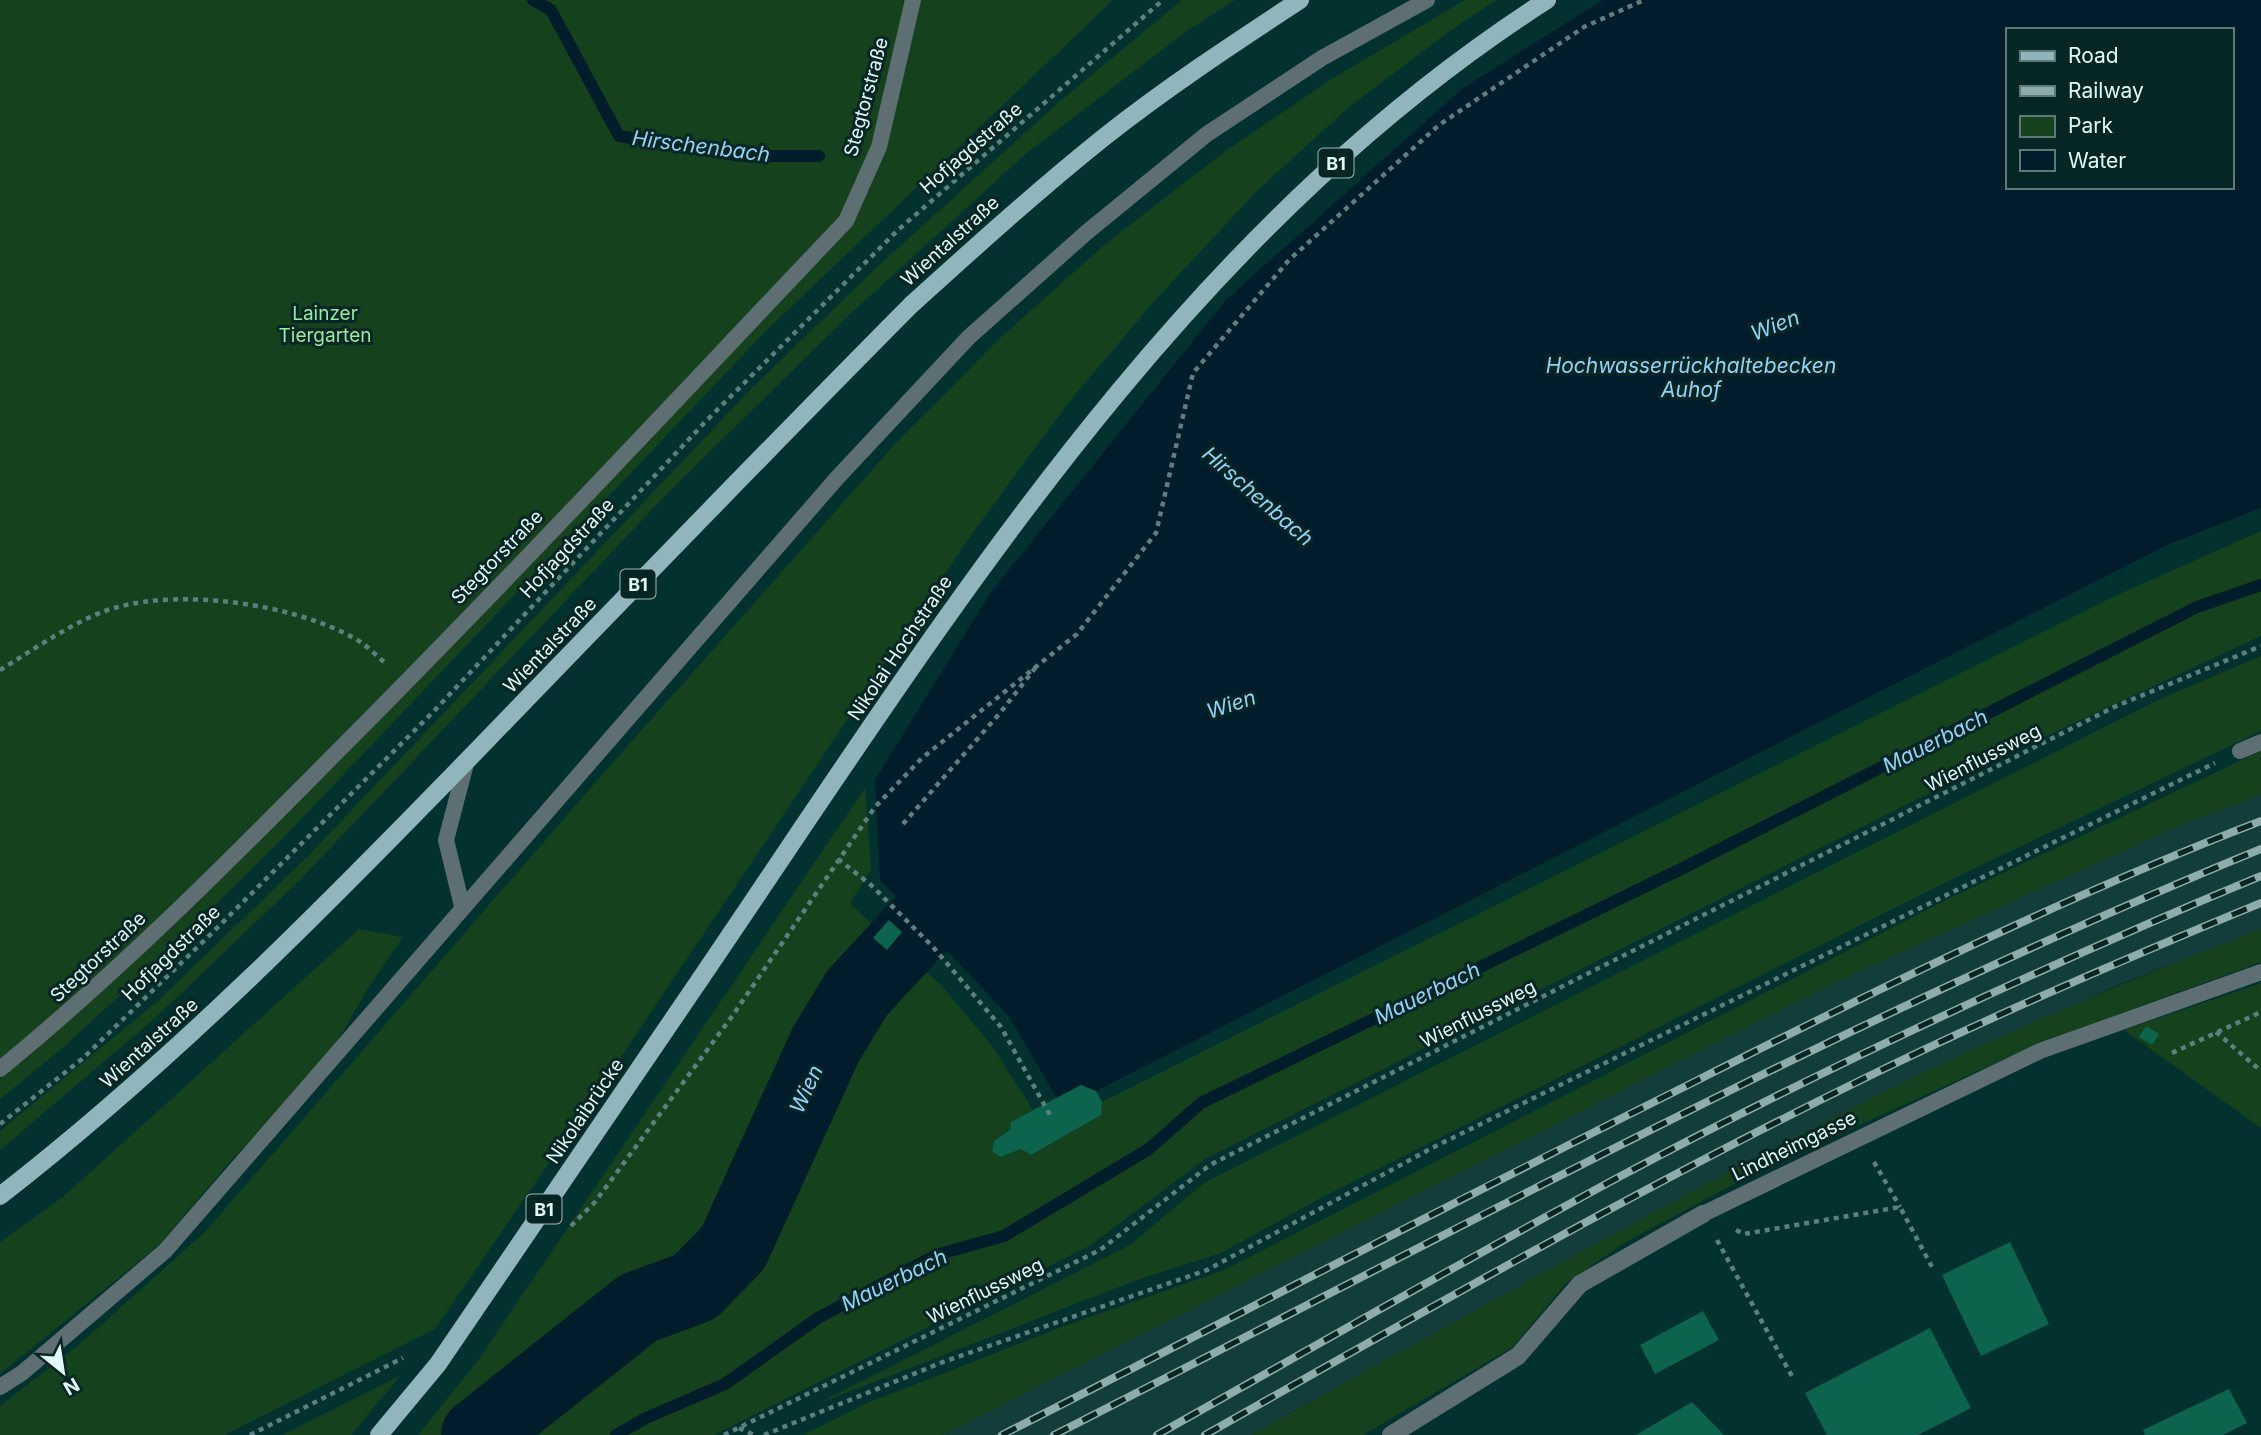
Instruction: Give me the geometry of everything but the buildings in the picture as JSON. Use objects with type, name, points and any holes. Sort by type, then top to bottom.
[{"type":"main road","name":"Wientalstraße","points":[[0,1196],[63,1147],[191,1035],[312,920],[911,305],[1003,221],[1104,137],[1189,74],[1300,0]]},
{"type":"main road","name":"Nikolai Hochstraße","points":[[701,978],[970,582],[1149,352],[1298,195],[1432,82],[1547,0]]},
{"type":"main road","name":"Nikolaibrücke","points":[[379,1435],[438,1364],[701,978]]},
{"type":"street","name":"Lindheimgasse","points":[[1391,1435],[1518,1356],[1580,1284],[1703,1214]]},
{"type":"lane","name":"Stegtorstraße","points":[[0,1069],[67,1014],[181,908],[408,681],[846,221],[879,147],[913,0]]},
{"type":"lane","points":[[0,1387],[22,1373],[165,1251],[462,906],[837,478],[970,337],[1087,232],[1207,134],[1322,58],[1427,0]]},
{"type":"lane","points":[[2240,751],[2261,742]]},
{"type":"lane","points":[[462,906],[446,841],[467,760]]},
{"type":"lane","name":"Lindheimgasse","points":[[1703,1214],[2039,1051],[2261,972]]},
{"type":"path","name":"Hofjagdstraße","points":[[0,1124],[82,1059],[220,925],[434,711],[707,420],[898,230],[1163,0]]},
{"type":"path","points":[[875,807],[922,758],[1077,634],[1156,533],[1193,373],[1289,260],[1439,125],[1584,27],[1644,0]]},
{"type":"path","points":[[0,670],[57,635],[117,607],[183,600],[236,603],[295,612],[353,637],[408,681]]},
{"type":"path","name":"Wienflussweg","points":[[724,1435],[1100,1250],[1210,1165],[2114,707],[2261,646]]},
{"type":"path","points":[[903,824],[1000,713],[1041,661]]},
{"type":"path","points":[[764,1435],[943,1362],[1207,1270],[1432,1148],[2240,751]]},
{"type":"path","points":[[838,859],[871,885],[933,947],[1001,1027],[1051,1117]]},
{"type":"path","points":[[2172,1052],[2261,1012]]},
{"type":"path","points":[[2216,1032],[2261,1071]]},
{"type":"path","points":[[1852,1141],[1879,1168],[1932,1267]]},
{"type":"path","points":[[1703,1214],[1744,1234],[1899,1207]]},
{"type":"path","points":[[1703,1214],[1794,1380]]},
{"type":"path","points":[[738,1428],[754,1435]]},
{"type":"shaded area","points":[[2261,795],[2261,929],[2115,986],[1917,1076],[1751,1161],[1250,1435],[943,1435],[1830,985],[2176,827]]},
{"type":"green space","name":"Lainzer Tiergarten","points":[[0,0],[1113,0],[766,331],[285,836],[173,947],[59,1051],[0,1099]]},
{"type":"green space","points":[[1182,0],[1235,0],[1187,31],[1028,152],[849,315],[667,494],[299,881],[153,1020],[0,1150],[0,1131],[160,999],[310,854],[752,388],[876,268],[1058,103]]},
{"type":"green space","points":[[1465,0],[1496,0],[1447,33],[1349,107],[1258,190],[1157,298],[1069,402],[969,538],[591,1102],[435,1329],[224,1435],[0,1435],[0,1406],[82,1342],[205,1232],[608,768],[895,444],[1000,338],[1109,241],[1227,150],[1330,80]]},
{"type":"green space","points":[[2261,531],[2261,636],[1995,760],[1205,1159],[1091,1245],[714,1435],[418,1435],[479,1359],[865,788],[871,869],[850,904],[941,985],[993,1047],[1033,1110],[1011,1122],[1010,1130],[994,1141],[992,1151],[1000,1157],[1021,1149],[1031,1155],[1101,1115],[1102,1102],[2115,596]]},
{"type":"green space","points":[[2261,656],[2261,731],[1936,887],[1321,1198],[1221,1253],[1137,1280],[815,1405],[1130,1245],[1204,1183],[2158,700]]},
{"type":"green space","points":[[2261,751],[2261,795],[2176,827],[1830,985],[943,1435],[803,1435],[865,1404],[1067,1325],[1224,1270],[1950,898]]},
{"type":"green space","points":[[359,929],[403,937],[367,990],[320,1072],[234,1157],[159,1245],[0,1374],[0,1242],[64,1196]]},
{"type":"green space","points":[[2261,929],[2261,962],[2037,1044],[1753,1174],[1626,1242],[1565,1284],[1513,1347],[1363,1435],[1250,1435],[1664,1206],[1832,1118],[1916,1076],[2087,999]]},
{"type":"green space","points":[[2261,983],[2261,1128],[2124,1030]]},
{"type":"green space","points":[[401,1375],[351,1435],[282,1435]]},
{"type":"water","name":"Hochwasserrückhaltebecken Auhof","points":[[1603,0],[2261,0],[2261,508],[2169,544],[1096,1091],[1081,1085],[1057,1098],[1008,1015],[880,880],[875,780],[991,592],[1226,300],[1462,89]]},
{"type":"waterway","name":"Hirschenbach","points":[[533,0],[551,10],[619,136],[742,156],[819,156]]},
{"type":"waterway","name":"Mauerbach","points":[[616,1435],[646,1418],[725,1384],[818,1318],[936,1255],[1004,1236],[1149,1149],[1201,1103],[1681,869],[2197,607],[2261,585]]},
{"type":"waterway","name":"Wien","points":[[478,1435],[638,1308],[695,1287],[733,1248],[826,1044],[857,993],[943,900],[999,855]]},
{"type":"railway","points":[[1002,1435],[1519,1170],[1902,979],[2116,880],[2261,821]]},
{"type":"railway","points":[[1054,1435],[1502,1205],[1802,1055],[2107,914],[2261,849]]},
{"type":"railway","points":[[1157,1435],[1503,1241],[1698,1136],[1936,1019],[2261,876]]},
{"type":"railway","points":[[1205,1435],[1529,1253],[1776,1123],[2008,1011],[2261,903]]}]
